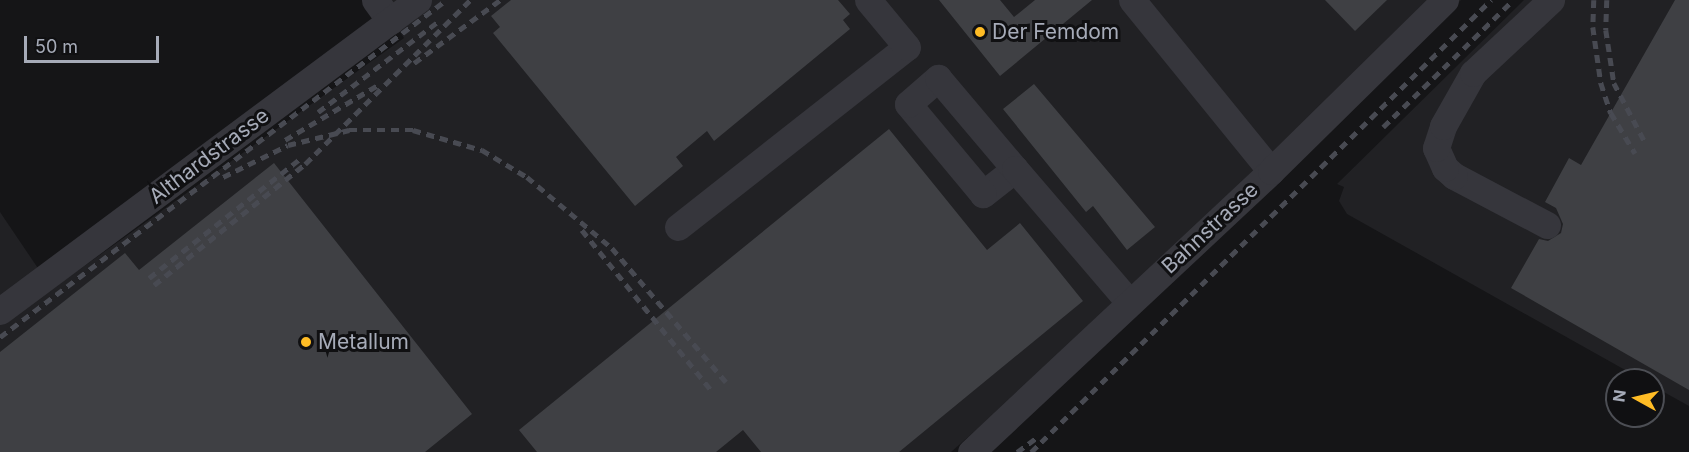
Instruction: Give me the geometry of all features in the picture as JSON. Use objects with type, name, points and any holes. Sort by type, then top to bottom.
[{"type":"street","name":"Althardstrasse","points":[[0,311],[383,10],[418,0]]},
{"type":"street","points":[[678,227],[907,47],[868,0]]},
{"type":"street","points":[[1132,0],[1271,171]]},
{"type":"street","name":"Bahnstrasse","points":[[971,452],[1271,171],[1445,0]]},
{"type":"street","points":[[1547,225],[1454,176],[1445,168],[1436,148],[1443,126],[1473,73],[1551,0]]},
{"type":"street","points":[[1015,169],[1129,302]]},
{"type":"shaded area","points":[[378,0],[1461,0],[1247,210],[1025,387],[951,452],[0,452],[0,212],[52,289],[404,38]]},
{"type":"shaded area","points":[[1524,0],[1689,0],[1689,406],[1665,393],[1665,368],[1622,368],[1347,214],[1339,201],[1344,187],[1337,184]]},
{"type":"building","points":[[511,0],[838,0],[850,14],[843,20],[850,29],[714,141],[707,131],[676,157],[683,166],[635,206],[493,33],[500,27],[491,16]]},
{"type":"building","points":[[939,0],[1000,0],[1014,17],[1035,0],[1092,0],[1000,76]]},
{"type":"building","points":[[1325,0],[1387,0],[1355,31]]},
{"type":"building","points":[[1675,0],[1689,0],[1689,390],[1665,376],[1665,368],[1651,368],[1511,288],[1539,239],[1548,241],[1561,233],[1563,224],[1556,208],[1545,202],[1569,158],[1581,165]]},
{"type":"building","points":[[1034,84],[1155,227],[1127,250],[1093,206],[1086,212],[1003,109]]},
{"type":"building","points":[[889,129],[987,250],[1020,223],[1083,301],[899,452],[761,452],[743,430],[716,452],[537,452],[519,430]]},
{"type":"building","points":[[274,163],[472,414],[425,452],[0,452],[0,352],[125,253],[139,270]]},
{"type":"railway","points":[[0,337],[446,0]]},
{"type":"railway","points":[[154,285],[305,164],[470,0]]},
{"type":"railway","points":[[414,63],[500,0]]},
{"type":"railway","points":[[1031,452],[1491,0]]},
{"type":"railway","points":[[1383,127],[1513,0]]},
{"type":"railway","points":[[1594,0],[1593,27],[1601,83],[1611,113],[1635,153]]},
{"type":"railway","points":[[1607,0],[1606,30],[1614,83],[1646,144]]},
{"type":"railway","points":[[318,112],[440,20]]},
{"type":"railway","points":[[285,140],[378,85]]},
{"type":"railway","points":[[223,177],[288,145],[349,130],[413,130],[482,150],[527,177],[612,248],[726,382]]},
{"type":"railway","points":[[149,278],[302,157]]},
{"type":"railway","points":[[582,230],[712,391]]},
{"type":"railway","points":[[1017,452],[1036,438]]},
{"type":"place","name":"Der Femdom","points":[[980,32]]},
{"type":"place","name":"Metallum","points":[[306,342]]}]
